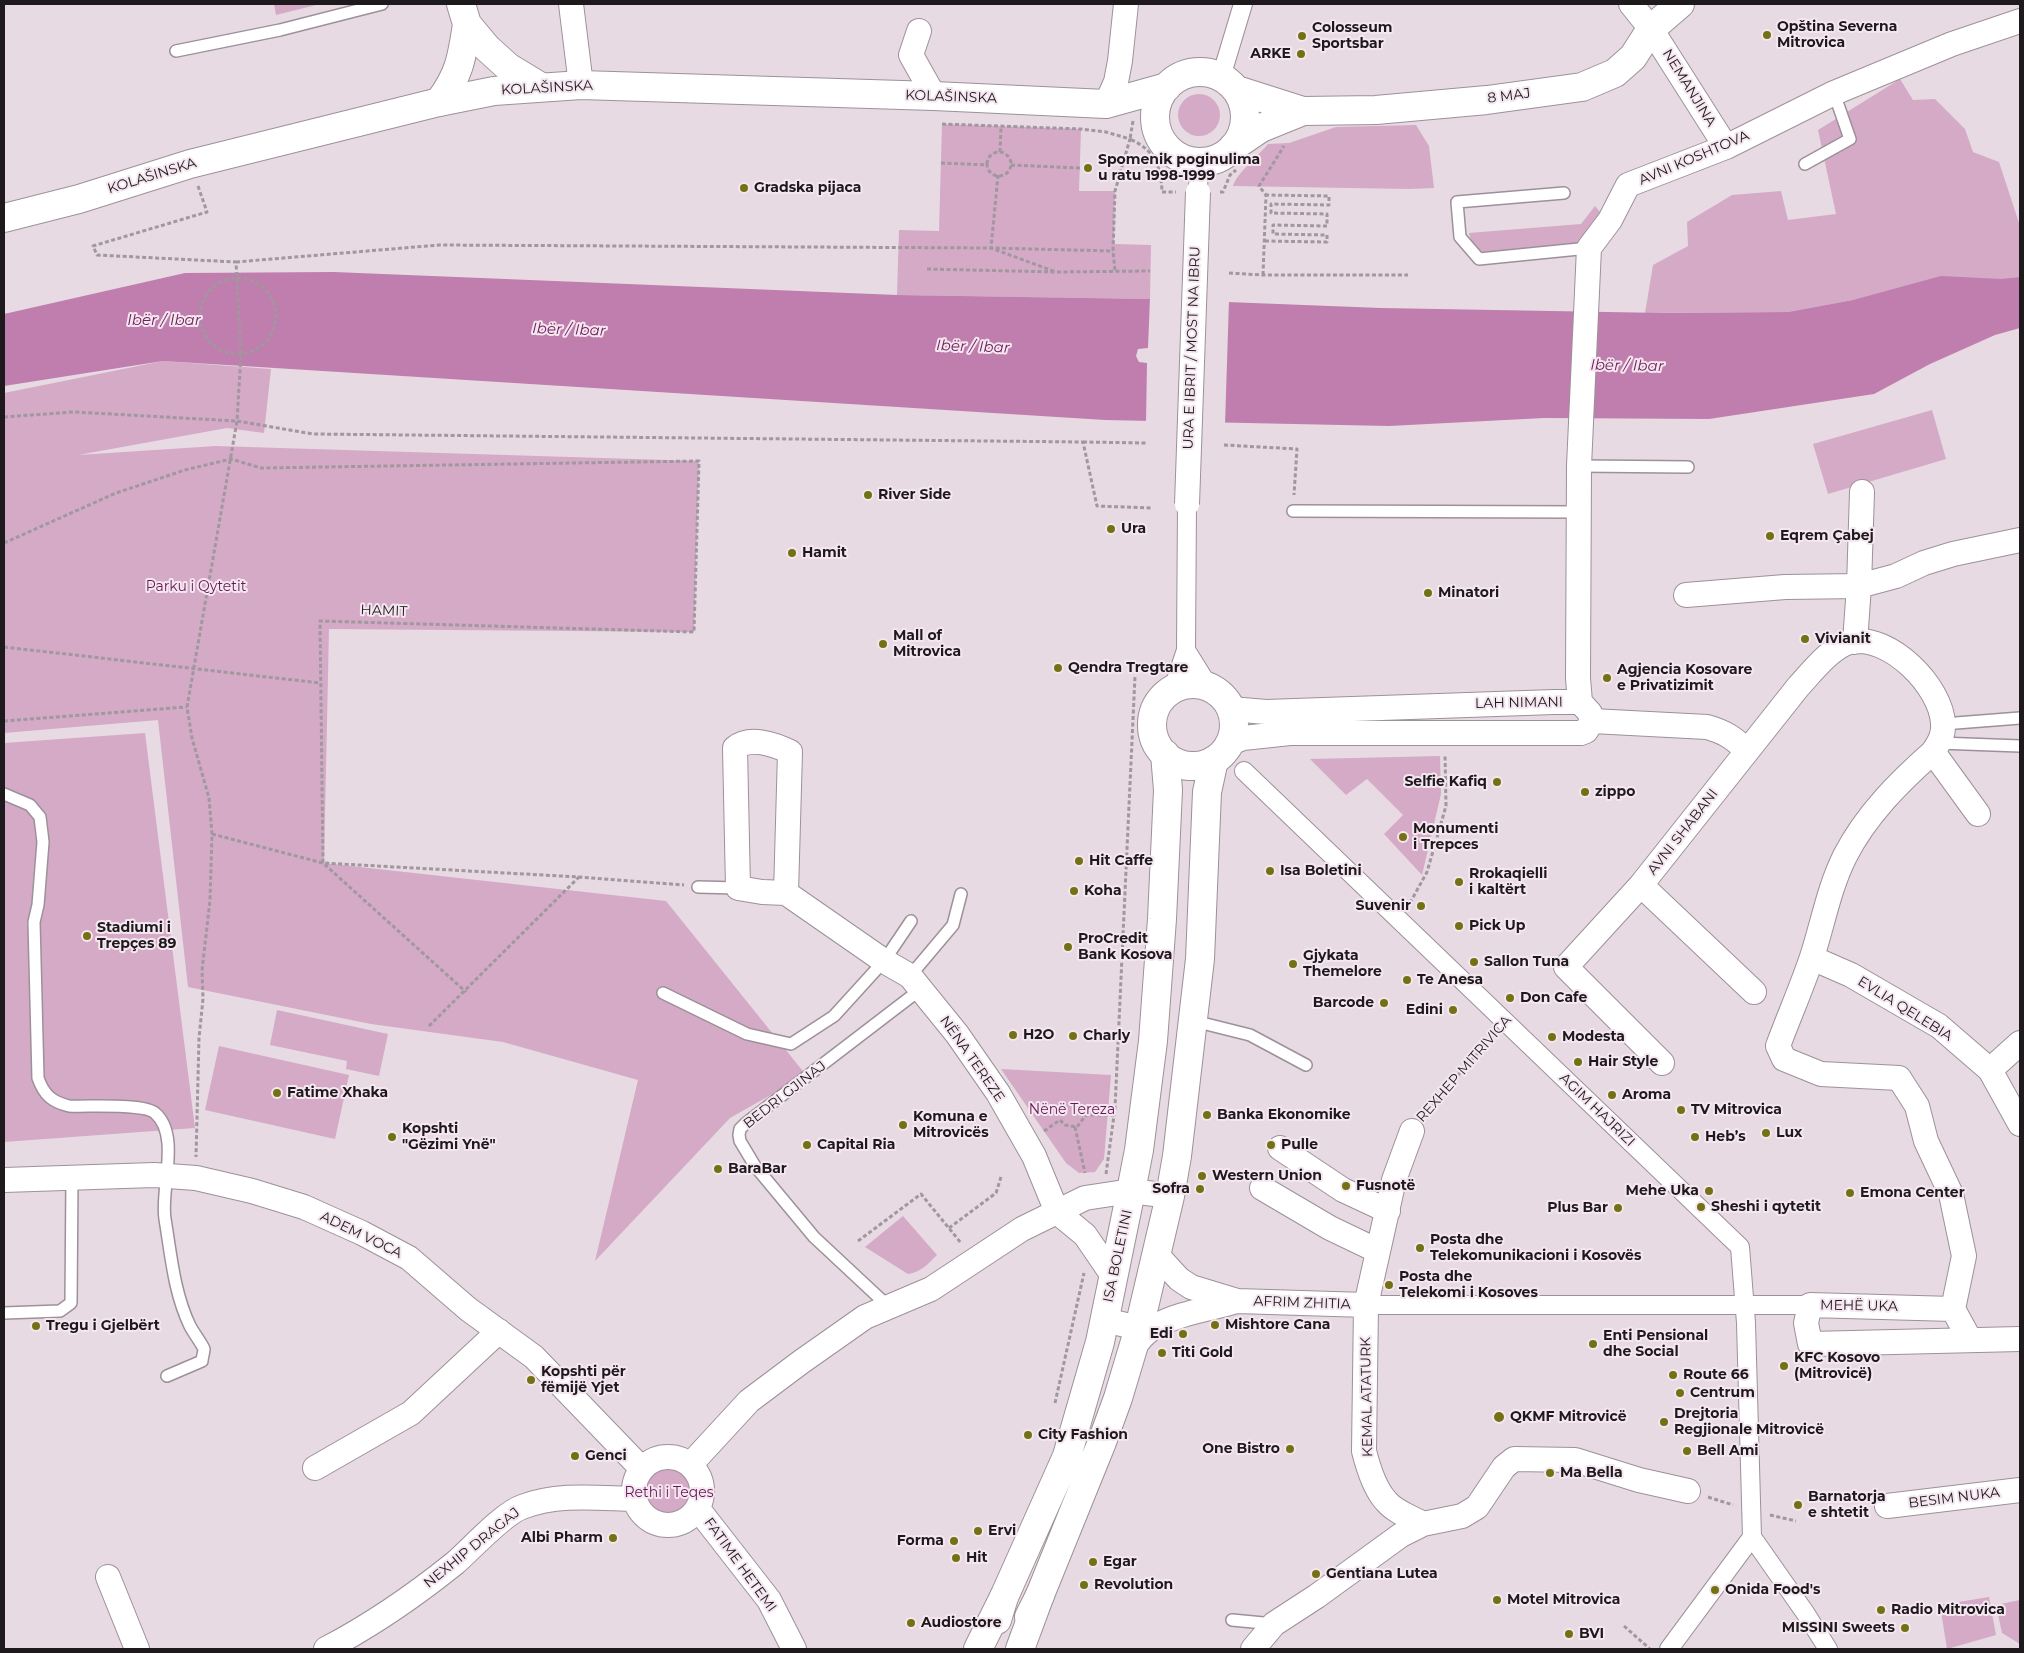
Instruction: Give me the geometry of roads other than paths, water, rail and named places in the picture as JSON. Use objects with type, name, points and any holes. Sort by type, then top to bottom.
[{"type":"street","points":[[571,4],[582,85]]},
{"type":"street","points":[[1106,104],[1116,82],[1126,4]]},
{"type":"street","points":[[1229,84],[1243,4]]},
{"type":"street","name":"NEMANJINA","points":[[1631,4],[1651,29],[1726,147]]},
{"type":"street","name":"8 MAJ","points":[[1229,84],[1303,111],[1376,110],[1487,100],[1582,87],[1615,72],[1633,58],[1651,29],[1680,4]]},
{"type":"street","points":[[464,14],[487,48],[508,67],[541,87]]},
{"type":"street","points":[[439,102],[453,84],[458,70],[464,14]]},
{"type":"street","name":"AVNI KOSHTOVA","points":[[1589,248],[1610,220],[1628,185],[1726,147],[1834,93],[1952,44],[2020,21]]},
{"type":"street","points":[[919,31],[911,55],[934,96]]},
{"type":"street","points":[[1204,72],[1229,84],[1244,104],[1245,120],[1242,135],[1233,148],[1217,158],[1199,162],[1178,156],[1162,141],[1155,119],[1160,96],[1166,87],[1186,74],[1204,72]]},
{"type":"street","name":"KOLAŠINSKA","points":[[4,218],[78,199],[190,164],[439,102],[494,91],[582,85],[934,96],[1106,104],[1166,87]]},
{"type":"street","name":"KOLAŠINSKA","points":[[1106,104],[1134,115],[1158,131]]},
{"type":"street","name":"8 MAJ","points":[[1233,148],[1261,128],[1303,111]]},
{"type":"street","points":[[1198,192],[1199,162]]},
{"type":"street","name":"URA E IBRIT / MOST NA IBRU","points":[[1187,504],[1198,192]]},
{"type":"street","points":[[1020,1649],[1102,1442],[1136,1339],[1157,1255],[1177,1156],[1200,959],[1207,792],[1229,747],[1234,726],[1231,709],[1222,695],[1209,687],[1197,684],[1173,689],[1159,702],[1152,719],[1154,738],[1165,754],[1180,763],[1188,765],[1206,764],[1229,747],[1290,733],[1581,733],[1586,730],[1586,712],[1578,678],[1578,512],[1589,248]]},
{"type":"street","points":[[1862,492],[1855,642],[1871,642],[1884,646],[1898,654],[1925,681],[1941,712],[1938,740],[1978,814]]},
{"type":"street","points":[[1173,689],[1186,650],[1187,504]]},
{"type":"street","points":[[1686,595],[1786,587],[1859,586],[1896,576],[1937,558],[2020,540]]},
{"type":"street","name":"AVNI SHABANI","points":[[1662,1063],[1566,967],[1641,885],[1798,687],[1824,659],[1844,645],[1855,642]]},
{"type":"street","points":[[1186,650],[1209,687]]},
{"type":"street","name":"LAH NIMANI","points":[[1231,709],[1266,712],[1526,703],[1707,727],[1723,731],[1734,738],[1747,751]]},
{"type":"street","points":[[1938,740],[1880,805],[1863,827],[1845,856],[1829,894],[1812,958],[1778,1046],[1784,1059],[1821,1074],[1899,1078],[1917,1106],[1926,1141],[1951,1194],[1964,1256],[1953,1308],[1970,1340]]},
{"type":"street","points":[[742,742],[781,747],[790,752],[786,893],[738,888],[735,748],[742,742]]},
{"type":"street","name":"ISA BOLETINI","points":[[987,1649],[1004,1597],[1067,1456],[1104,1320],[1131,1191],[1139,1150],[1153,1041],[1162,919],[1168,790],[1165,754]]},
{"type":"street","name":"AGIM HAJRIZI","points":[[1244,771],[1740,1247],[1745,1306],[1752,1537]]},
{"type":"street","points":[[1641,885],[1754,992]]},
{"type":"street","name":"NËNA TEREZE","points":[[786,893],[915,983],[957,1034],[998,1094],[1034,1156],[1057,1212]]},
{"type":"street","name":"EVLIA QELEBIA","points":[[1812,958],[1851,975],[1939,1026],[1990,1070],[2020,1124]]},
{"type":"street","points":[[1990,1070],[2020,1043]]},
{"type":"street","name":"REXHEP MITRIVICA","points":[[1366,1305],[1394,1180],[1412,1132]]},
{"type":"street","points":[[1280,1148],[1343,1190],[1388,1211]]},
{"type":"street","name":"ADEM VOCA","points":[[4,1180],[168,1176],[196,1178],[252,1190],[304,1207],[362,1233],[409,1258],[468,1309],[534,1357],[642,1469]]},
{"type":"street","points":[[1262,1188],[1330,1228],[1378,1251]]},
{"type":"street","points":[[690,1465],[749,1401],[865,1317],[931,1289],[1022,1229],[1085,1198],[1131,1191],[1170,1196]]},
{"type":"street","points":[[1057,1212],[1085,1235],[1113,1276]]},
{"type":"street","name":"AFRIM ZHITIA","points":[[1157,1255],[1190,1288],[1237,1301],[1366,1305]]},
{"type":"street","name":"AFRIM ZHITIA","points":[[1136,1339],[1154,1327],[1179,1317],[1237,1301]]},
{"type":"street","points":[[1366,1305],[1810,1305]]},
{"type":"street","name":"KEMAL ATATURK","points":[[1366,1305],[1364,1451],[1368,1468],[1385,1501],[1423,1524]]},
{"type":"street","name":"MEHË UKA","points":[[1953,1308],[1810,1305],[1806,1324],[1810,1344],[2020,1339]]},
{"type":"street","points":[[1104,1320],[1136,1339]]},
{"type":"street","points":[[315,1468],[411,1413],[499,1331]]},
{"type":"street","points":[[671,1457],[681,1459],[690,1465],[697,1472],[703,1490],[698,1509],[691,1518],[680,1524],[669,1526],[657,1524],[647,1519],[639,1510],[634,1499],[635,1483],[642,1469],[655,1460],[671,1457]]},
{"type":"street","points":[[1253,1649],[1274,1624],[1317,1596],[1401,1535],[1423,1524],[1462,1516],[1477,1507],[1509,1462],[1520,1458],[1575,1460],[1639,1480],[1688,1490]]},
{"type":"street","name":"BESIM NUKA","points":[[1887,1506],[2020,1490]]},
{"type":"street","name":"NEXHIP DRAGAJ","points":[[326,1649],[356,1634],[406,1601],[456,1562],[519,1507],[548,1499],[580,1497],[634,1499]]},
{"type":"street","name":"FATIME HETEMI","points":[[698,1509],[769,1600],[794,1649]]},
{"type":"street","points":[[1669,1649],[1752,1537],[1828,1649]]},
{"type":"street","points":[[108,1576],[136,1649]]},
{"type":"street","points":[[1012,1649],[1040,1596]]},
{"type":"street","points":[[978,1649],[1004,1597]]},
{"type":"lane","points":[[176,52],[280,30],[382,4]]},
{"type":"lane","points":[[1805,164],[1850,139],[1834,93]]},
{"type":"lane","points":[[1564,193],[1457,202],[1460,237],[1479,259],[1589,248]]},
{"type":"lane","points":[[1579,466],[1688,467]]},
{"type":"lane","points":[[1293,511],[1578,512]]},
{"type":"lane","points":[[1938,740],[2020,718]]},
{"type":"lane","points":[[1938,740],[2020,746]]},
{"type":"lane","points":[[4,794],[30,805],[40,817],[43,842],[38,905],[34,922],[38,1078],[42,1090],[58,1104],[69,1106],[140,1106],[153,1111],[165,1125],[168,1176],[162,1206],[176,1283],[184,1313],[196,1338],[204,1349],[202,1361],[167,1376]]},
{"type":"lane","points":[[698,886],[738,888]]},
{"type":"lane","points":[[915,983],[953,925],[960,894]]},
{"type":"lane","points":[[663,993],[748,1034],[791,1044],[834,1016],[884,961],[911,920]]},
{"type":"lane","name":"BEDRI GJINAJ","points":[[889,1307],[814,1238],[755,1166],[740,1141],[739,1135],[740,1129],[746,1123],[915,983]]},
{"type":"lane","points":[[1194,1022],[1250,1035],[1306,1065]]},
{"type":"lane","points":[[4,1312],[60,1311],[71,1303],[72,1178]]},
{"type":"lane","points":[[1232,1620],[1274,1624]]},
{"type":"water","name":"Ibër / Ibar","points":[[334,272],[897,295],[1150,299],[1381,308],[1664,313],[1788,312],[1853,300],[1941,276],[2001,279],[2020,277],[2020,328],[1995,335],[1930,364],[1874,394],[1709,419],[1544,418],[1389,426],[1105,420],[163,361],[4,386],[4,314],[185,273]]},
{"type":"place","name":"Opština Severna Mitrovica","points":[[1767,35]]},
{"type":"place","name":"Colosseum Sportsbar","points":[[1302,36]]},
{"type":"place","name":"ARKE","points":[[1301,54]]},
{"type":"place","name":"Spomenik poginulima u ratu 1998-1999","points":[[1088,168]]},
{"type":"place","name":"Gradska pijaca","points":[[744,188]]},
{"type":"place","name":"River Side","points":[[868,495]]},
{"type":"place","name":"Ura","points":[[1111,529]]},
{"type":"place","name":"Eqrem Çabej","points":[[1770,536]]},
{"type":"place","name":"Hamit","points":[[792,553]]},
{"type":"place","name":"Minatori","points":[[1428,593]]},
{"type":"place","name":"Vivianit","points":[[1805,639]]},
{"type":"place","name":"Mall of Mitrovica","points":[[883,644]]},
{"type":"place","name":"Qendra Tregtare","points":[[1058,668]]},
{"type":"place","name":"Agjencia Kosovare e Privatizimit","points":[[1607,678]]},
{"type":"place","name":"Selfie Kafiq","points":[[1497,782]]},
{"type":"place","name":"zippo","points":[[1585,792]]},
{"type":"place","name":"Monumenti i Trepces","points":[[1403,837]]},
{"type":"place","name":"Hit Caffe","points":[[1079,861]]},
{"type":"place","name":"Isa Boletini","points":[[1270,871]]},
{"type":"place","name":"Rrokaqielli i kaltërt","points":[[1459,882]]},
{"type":"place","name":"Koha","points":[[1074,891]]},
{"type":"place","name":"Suvenir","points":[[1421,906]]},
{"type":"place","name":"Pick Up","points":[[1459,926]]},
{"type":"place","name":"Stadiumi i Trepçes 89","points":[[87,936]]},
{"type":"place","name":"ProCredit Bank Kosova","points":[[1068,947]]},
{"type":"place","name":"Sallon Tuna","points":[[1474,962]]},
{"type":"place","name":"Gjykata Themelore","points":[[1293,964]]},
{"type":"place","name":"Te Anesa","points":[[1407,980]]},
{"type":"place","name":"Don Cafe","points":[[1510,998]]},
{"type":"place","name":"Barcode","points":[[1384,1003]]},
{"type":"place","name":"Edini","points":[[1453,1010]]},
{"type":"place","name":"H2O","points":[[1013,1035]]},
{"type":"place","name":"Charly","points":[[1073,1036]]},
{"type":"place","name":"Modesta","points":[[1552,1037]]},
{"type":"place","name":"Hair Style","points":[[1578,1062]]},
{"type":"place","name":"Fatime Xhaka","points":[[277,1093]]},
{"type":"place","name":"Aroma","points":[[1612,1095]]},
{"type":"place","name":"TV Mitrovica","points":[[1681,1110]]},
{"type":"place","name":"Banka Ekonomike","points":[[1207,1115]]},
{"type":"place","name":"Komuna e Mitrovicës","points":[[903,1125]]},
{"type":"place","name":"Lux","points":[[1766,1133]]},
{"type":"place","name":"Kopshti \"Gëzimi Ynë\"","points":[[392,1137]]},
{"type":"place","name":"Heb’s","points":[[1695,1137]]},
{"type":"place","name":"Capital Ria","points":[[807,1145]]},
{"type":"place","name":"Pulle","points":[[1271,1145]]},
{"type":"place","name":"BaraBar","points":[[718,1169]]},
{"type":"place","name":"Western Union","points":[[1202,1176]]},
{"type":"place","name":"Fusnotë","points":[[1346,1186]]},
{"type":"place","name":"Sofra","points":[[1200,1189]]},
{"type":"place","name":"Mehe Uka","points":[[1709,1191]]},
{"type":"place","name":"Emona Center","points":[[1850,1193]]},
{"type":"place","name":"Sheshi i qytetit","points":[[1701,1207]]},
{"type":"place","name":"Plus Bar","points":[[1618,1208]]},
{"type":"place","name":"Posta dhe Telekomunikacioni i Kosovës","points":[[1420,1248]]},
{"type":"place","name":"Posta dhe Telekomi i Kosoves","points":[[1389,1285]]},
{"type":"place","name":"Mishtore Cana","points":[[1215,1325]]},
{"type":"place","name":"Tregu i Gjelbërt","points":[[36,1326]]},
{"type":"place","name":"Edi","points":[[1183,1334]]},
{"type":"place","name":"Enti Pensional dhe Social","points":[[1593,1344]]},
{"type":"place","name":"Titi Gold","points":[[1162,1353]]},
{"type":"place","name":"KFC Kosovo (Mitrovicë)","points":[[1784,1366]]},
{"type":"place","name":"Route 66","points":[[1673,1375]]},
{"type":"place","name":"Kopshti për fëmijë Yjet","points":[[531,1380]]},
{"type":"place","name":"Centrum","points":[[1680,1393]]},
{"type":"place","name":"QKMF Mitrovicë","points":[[1499,1417]]},
{"type":"place","name":"Drejtoria Regjionale Mitrovicë","points":[[1664,1422]]},
{"type":"place","name":"City Fashion","points":[[1028,1435]]},
{"type":"place","name":"One Bistro","points":[[1290,1449]]},
{"type":"place","name":"Bell Ami","points":[[1687,1451]]},
{"type":"place","name":"Genci","points":[[575,1456]]},
{"type":"place","name":"Ma Bella","points":[[1550,1473]]},
{"type":"place","name":"Barnatorja e shtetit","points":[[1798,1505]]},
{"type":"place","name":"Ervi","points":[[978,1531]]},
{"type":"place","name":"Albi Pharm","points":[[613,1538]]},
{"type":"place","name":"Forma","points":[[954,1541]]},
{"type":"place","name":"Hit","points":[[956,1558]]},
{"type":"place","name":"Egar","points":[[1093,1562]]},
{"type":"place","name":"Gentiana Lutea","points":[[1316,1574]]},
{"type":"place","name":"Revolution","points":[[1084,1585]]},
{"type":"place","name":"Onida Food's","points":[[1715,1590]]},
{"type":"place","name":"Motel Mitrovica","points":[[1497,1600]]},
{"type":"place","name":"Radio Mitrovica","points":[[1881,1610]]},
{"type":"place","name":"Audiostore","points":[[911,1623]]},
{"type":"place","name":"MISSINI Sweets","points":[[1905,1628]]},
{"type":"place","name":"BVI","points":[[1569,1634]]},
{"type":"park label","name":"Parku i Qytetit","points":[[196,587]]},
{"type":"park label","name":"Nënë Tereza","points":[[1072,1110]]},
{"type":"park label","name":"Rethi i Teqes","points":[[669,1493]]}]
